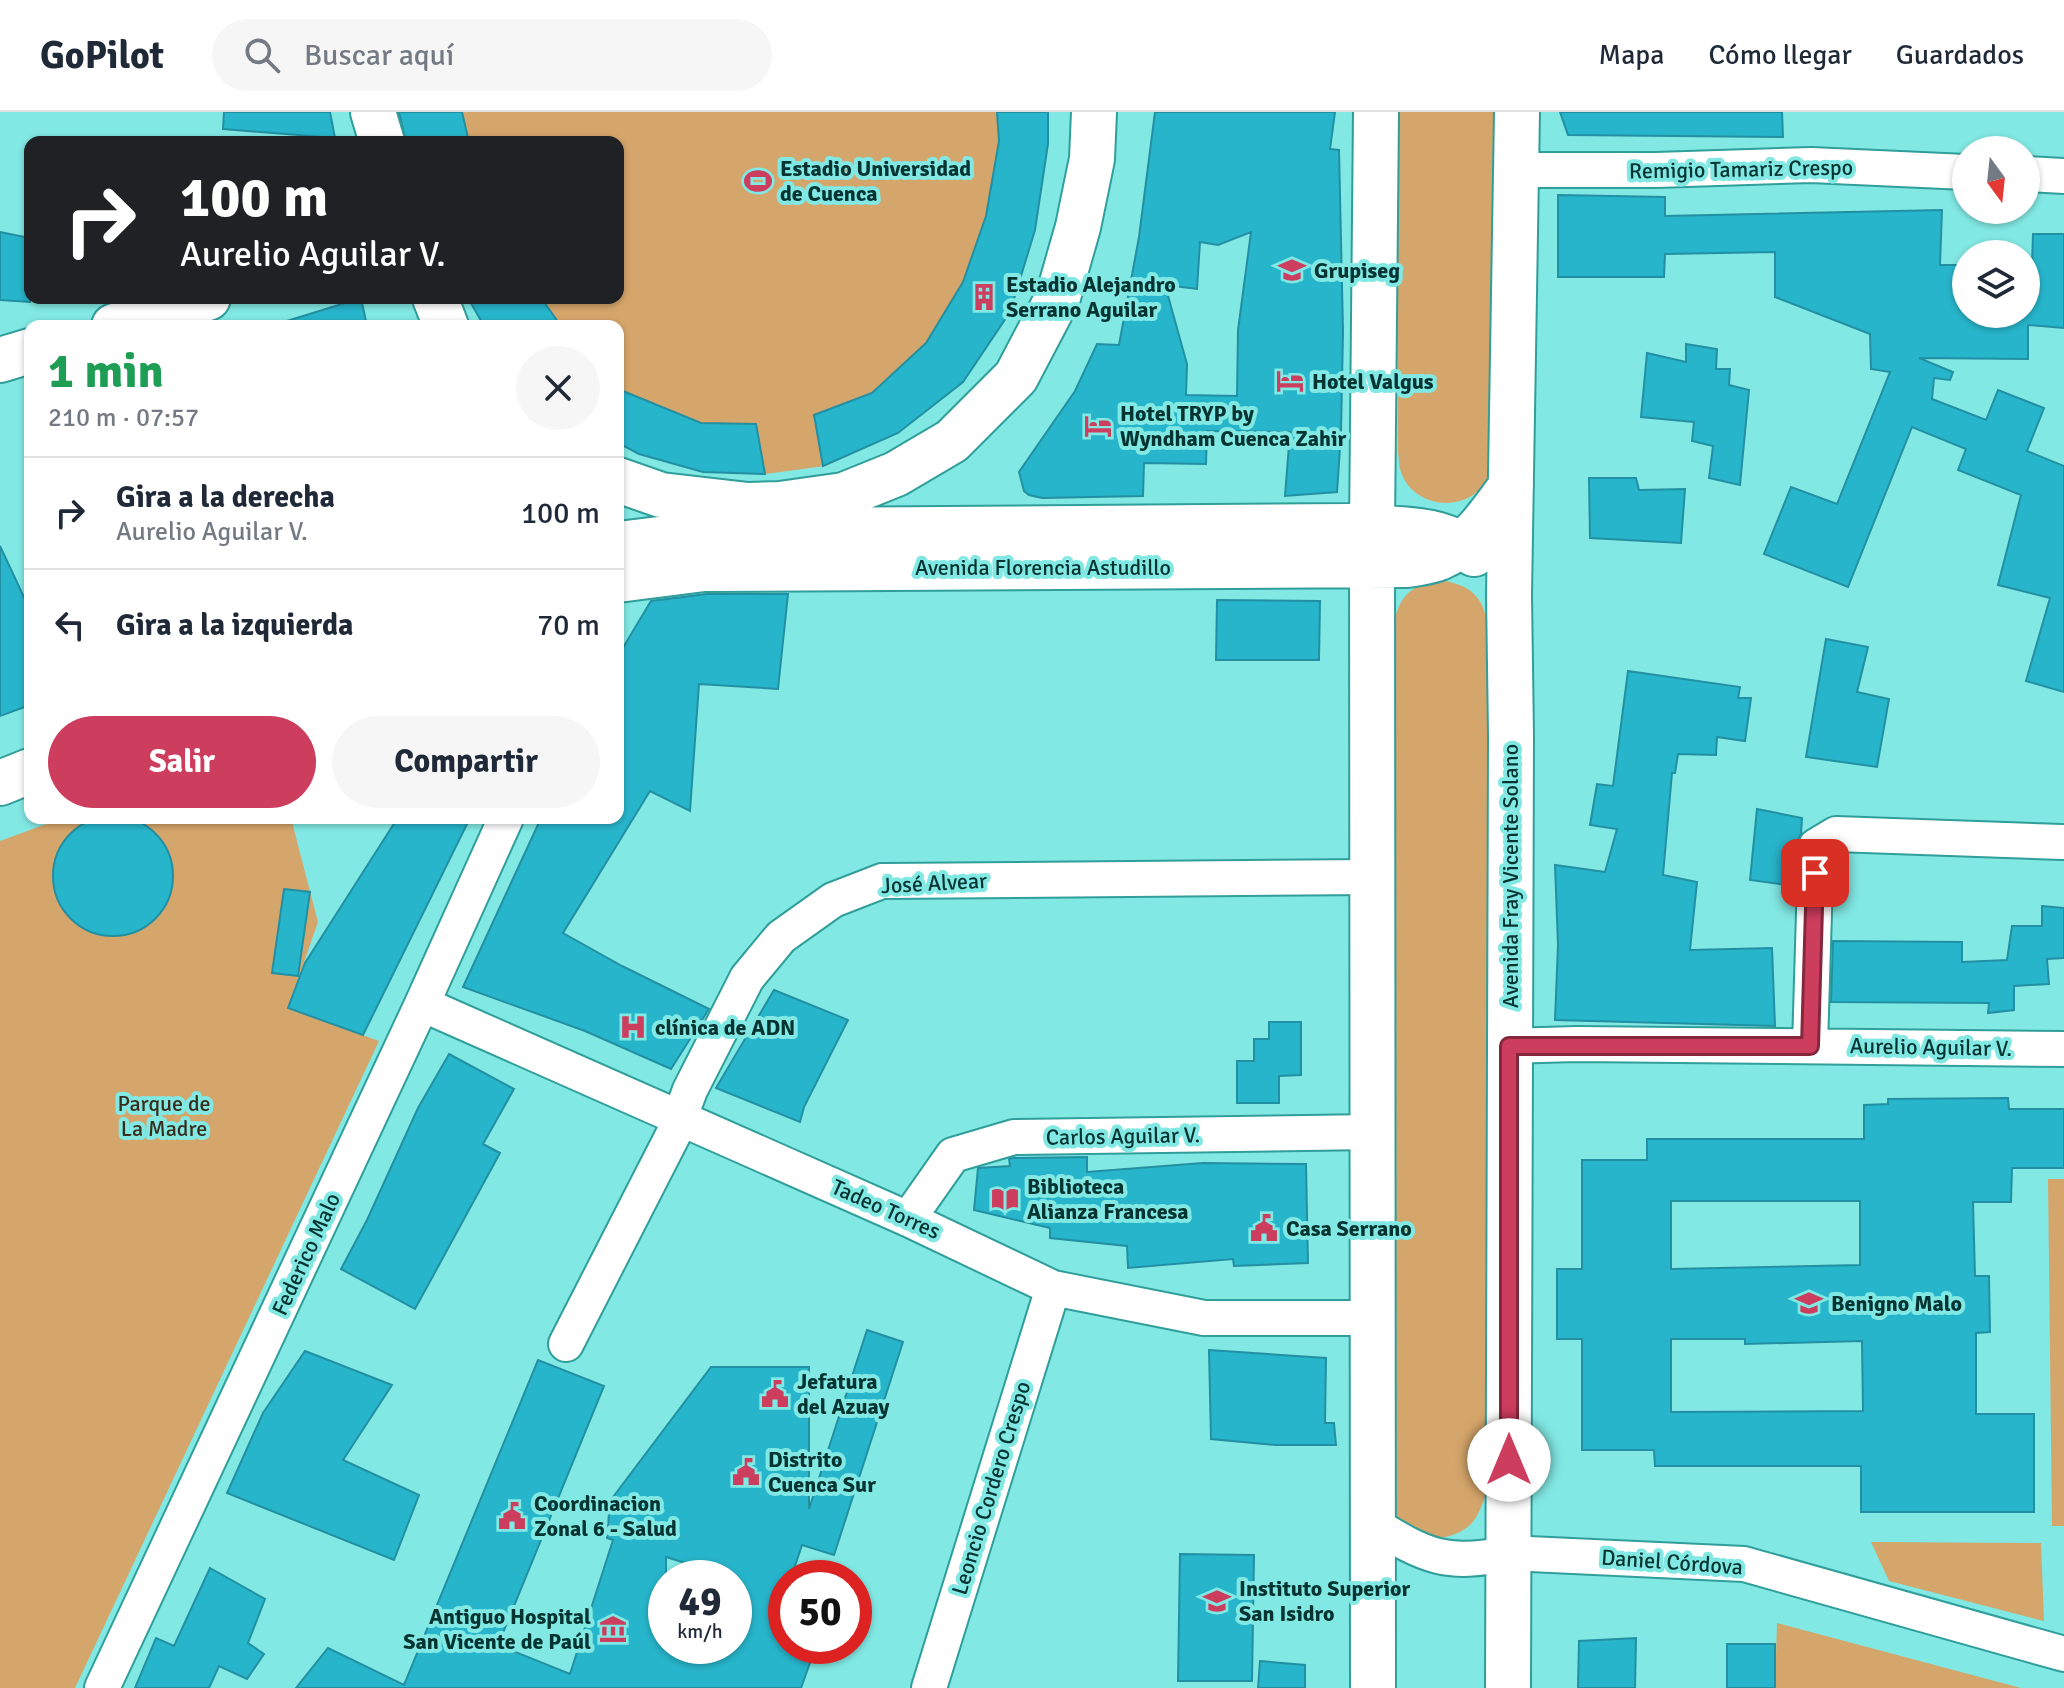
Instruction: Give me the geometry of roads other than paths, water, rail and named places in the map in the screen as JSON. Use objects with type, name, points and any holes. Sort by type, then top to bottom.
[{"type":"main road","points":[[373,112],[380,136]]},
{"type":"main road","points":[[734,569],[770,518],[844,495],[896,474],[952,441],[1016,377],[1058,297],[1078,227],[1089,172],[1094,112]]},
{"type":"main road","points":[[1373,1688],[1372,548],[1376,112]]},
{"type":"main road","name":"Avenida Fray Vicente Solano","points":[[1508,1688],[1509,595],[1517,112]]},
{"type":"main road","points":[[134,320],[188,304]]},
{"type":"main road","points":[[0,360],[24,353]]},
{"type":"main road","points":[[624,482],[661,495],[748,505],[770,518]]},
{"type":"main road","points":[[1509,595],[1463,543],[1511,486]]},
{"type":"main road","name":"Avenida Florencia Astudillo","points":[[624,543],[700,534],[770,518],[1349,526],[1372,548]]},
{"type":"main road","name":"Avenida Florencia Astudillo","points":[[624,579],[689,570],[1372,548],[1409,529],[1463,543]]},
{"type":"main road","points":[[0,783],[24,773]]},
{"type":"main road","points":[[0,811],[24,801]]},
{"type":"street","name":"Remigio Tamariz Crespo","points":[[1516,170],[1811,165],[1952,171]]},
{"type":"street","points":[[2040,175],[2064,176]]},
{"type":"street","name":"Federico Malo","points":[[102,1688],[503,824]]},
{"type":"street","points":[[1810,1046],[1816,846],[1836,834],[2062,842]]},
{"type":"street","name":"José Alvear","points":[[566,1344],[674,1133],[678,1118],[747,978],[781,937],[833,900],[882,881],[1372,877]]},
{"type":"street","name":"Tadeo Torres","points":[[422,1004],[908,1219],[1053,1288],[1204,1318],[1372,1318]]},
{"type":"street","name":"Aurelio Aguilar V.","points":[[1509,1046],[2064,1049]]},
{"type":"street","name":"Carlos Aguilar V.","points":[[908,1219],[953,1155],[1014,1137],[1374,1132]]},
{"type":"street","name":"Leoncio Cordero Crespo","points":[[929,1688],[1053,1288]]},
{"type":"street","name":"Daniel Córdova","points":[[1373,1524],[1415,1550],[1447,1558],[1486,1558],[1509,1553],[1744,1564],[2064,1654]]},
{"type":"place","name":"Estadio Universidad de Cuenca","points":[[758,181]]},
{"type":"place","name":"Grupiseg","points":[[1292,270]]},
{"type":"place","name":"Estadio Alejandro Serrano Aguilar","points":[[984,297]]},
{"type":"place","name":"Hotel Valgus","points":[[1290,381]]},
{"type":"place","name":"Hotel TRYP by Wyndham Cuenca Zahir","points":[[1098,426]]},
{"type":"place","name":"clínica de ADN","points":[[633,1027]]},
{"type":"place","name":"Biblioteca Alianza Francesa","points":[[1005,1199]]},
{"type":"place","name":"Casa Serrano","points":[[1264,1228]]},
{"type":"place","name":"Benigno Malo","points":[[1809,1303]]},
{"type":"place","name":"Jefatura del Azuay","points":[[775,1394]]},
{"type":"place","name":"Distrito Cuenca Sur","points":[[746,1472]]},
{"type":"place","name":"Coordinacion Zonal 6 - Salud","points":[[512,1516]]},
{"type":"place","name":"Instituto Superior San Isidro","points":[[1217,1601]]},
{"type":"place","name":"Antiguo Hospital San Vicente de Paúl","points":[[613,1629]]},
{"type":"park label","name":"Parque de La Madre","points":[[164,1116]]}]
